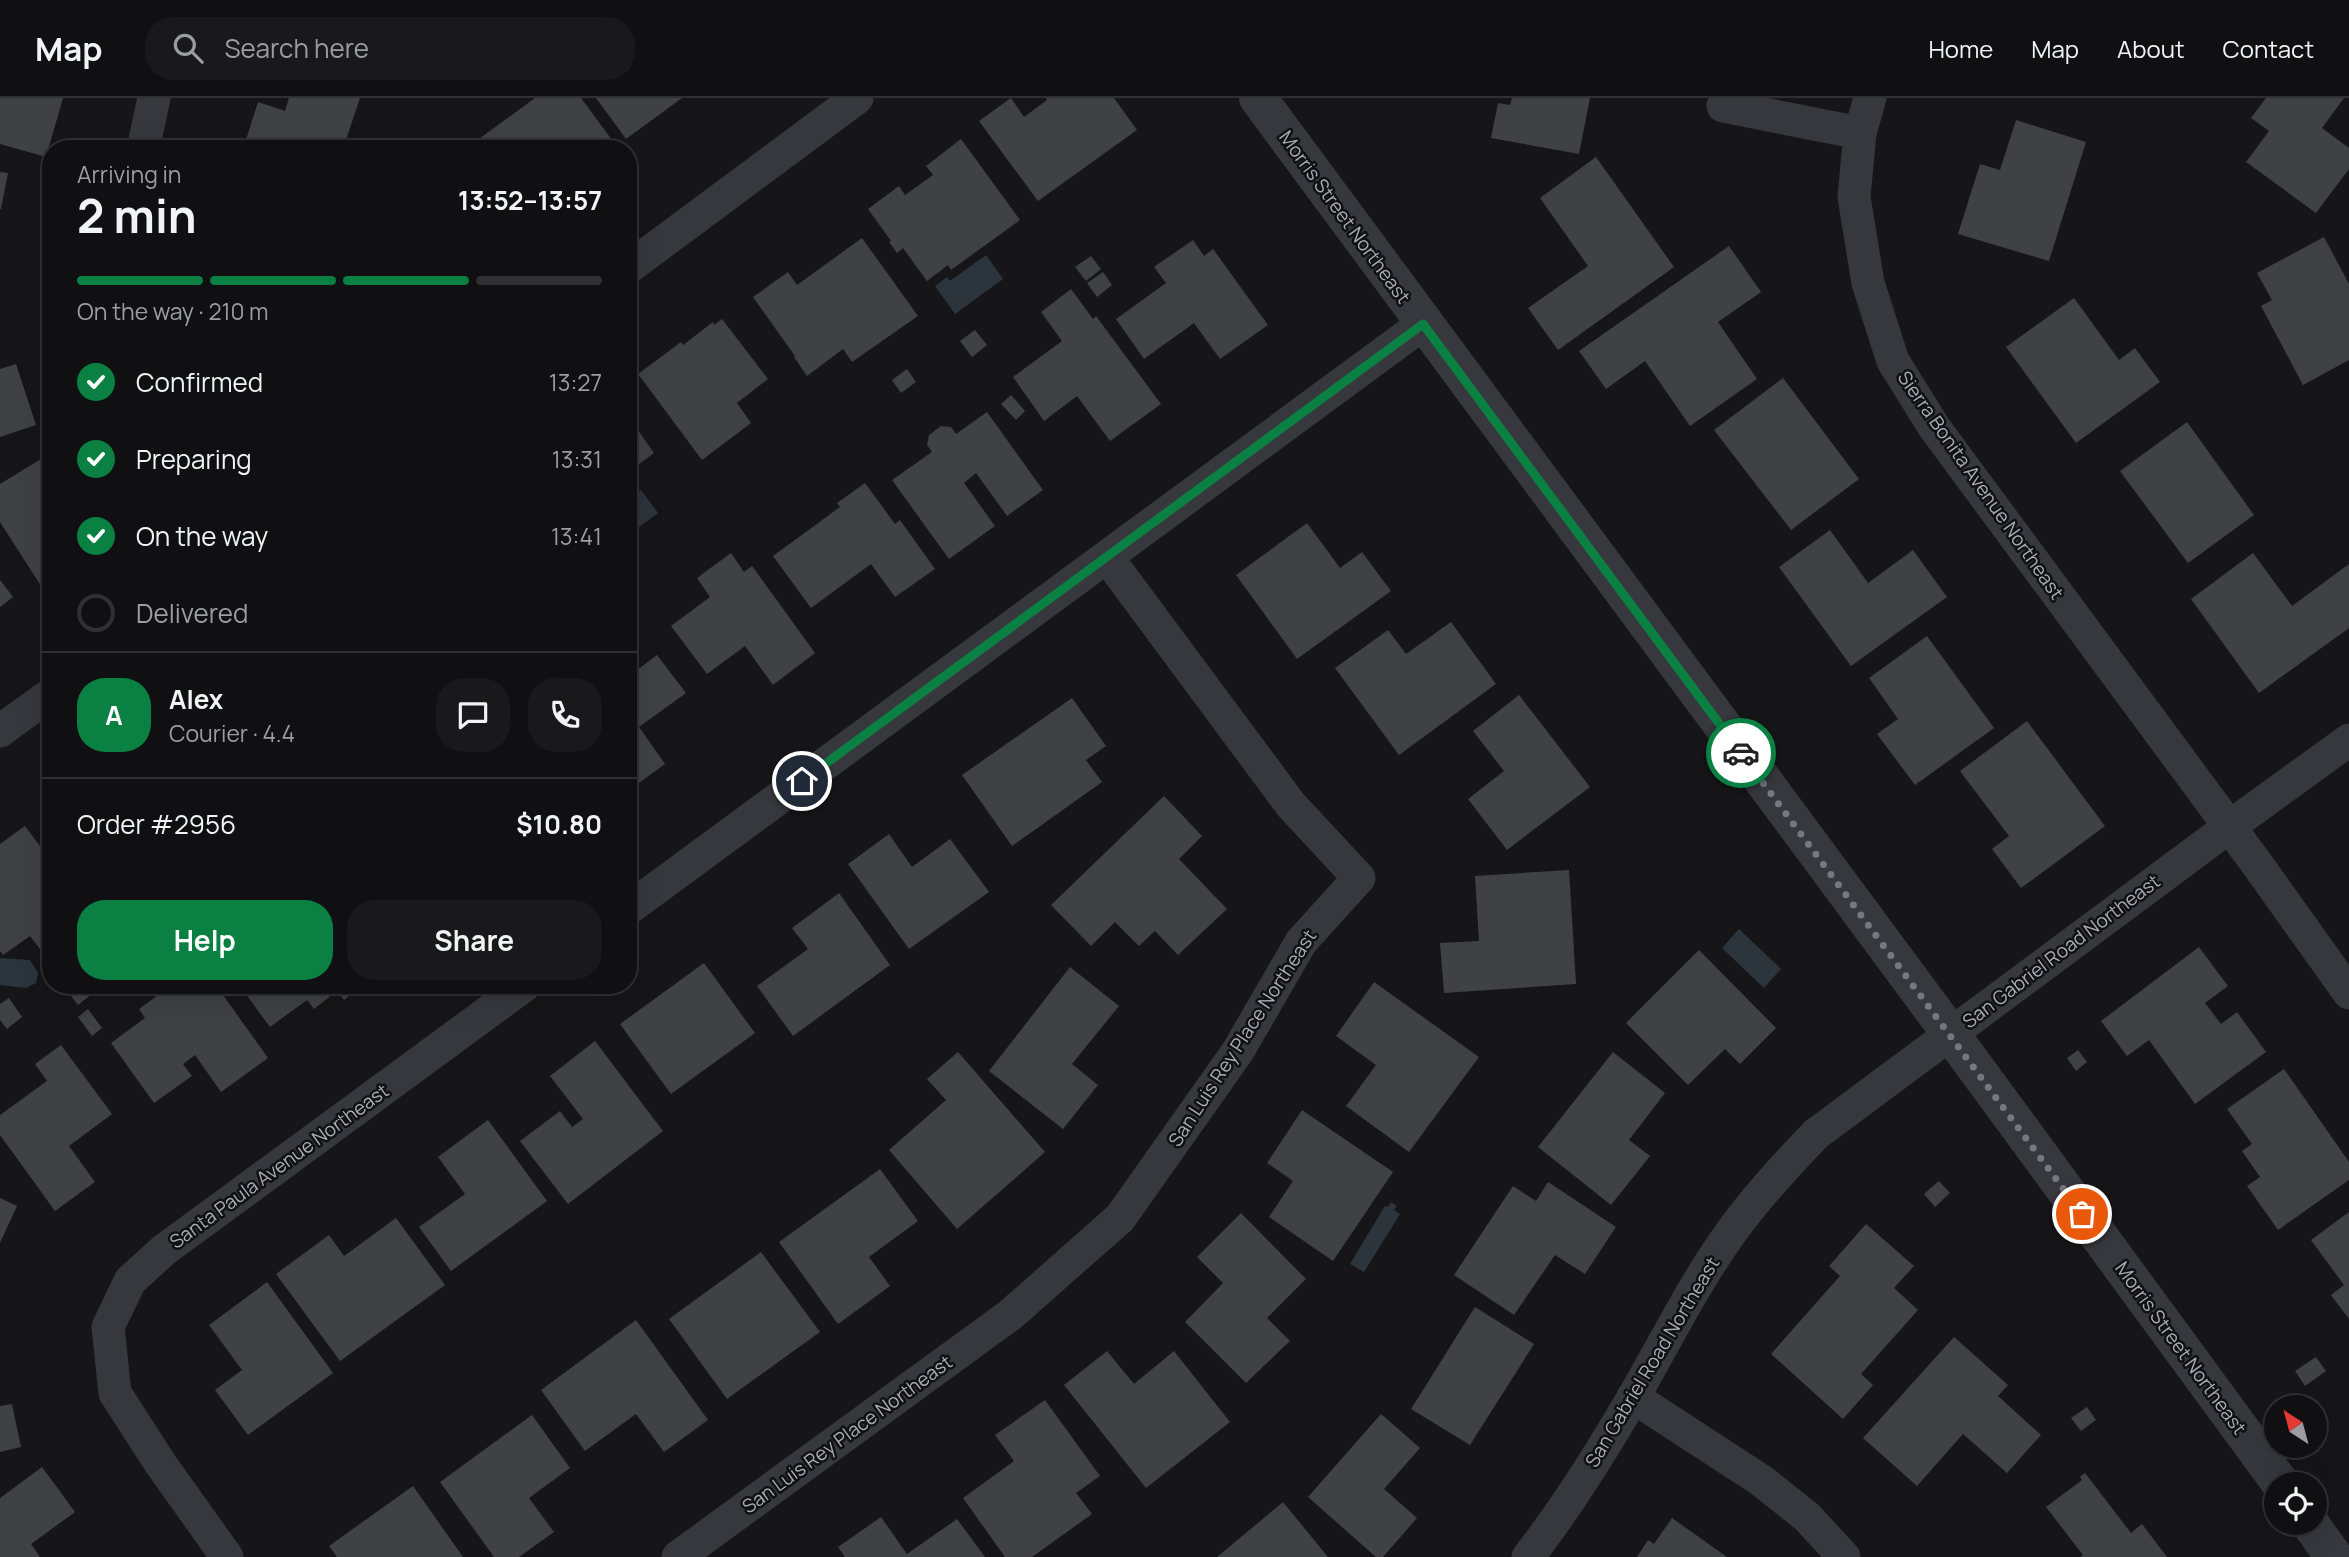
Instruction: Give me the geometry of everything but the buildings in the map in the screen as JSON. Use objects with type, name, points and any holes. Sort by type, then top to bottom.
[{"type":"street","points":[[145,140],[154,98]]},
{"type":"street","points":[[637,261],[857,98]]},
{"type":"street","name":"Morris Street Northeast","points":[[1258,98],[2272,1472]]},
{"type":"street","name":"Sierra Bonita Avenue Northeast","points":[[1870,98],[1860,133],[1854,197],[1868,283],[1893,361],[1934,427],[2349,993]]},
{"type":"street","points":[[1723,106],[1860,133]]},
{"type":"street","points":[[637,902],[1423,324]]},
{"type":"street","name":"San Luis Rey Place Northeast","points":[[678,1557],[1010,1315],[1120,1218],[1238,1051],[1301,942],[1359,878],[1291,805],[1107,557]]},
{"type":"street","points":[[0,731],[42,701]]},
{"type":"street","name":"San Gabriel Road Northeast","points":[[1528,1557],[1633,1397],[1691,1294],[1731,1233],[1763,1190],[1816,1134],[2349,740]]},
{"type":"street","name":"Santa Paula Avenue Northeast","points":[[227,1557],[160,1463],[115,1393],[108,1326],[130,1281],[164,1250],[513,994]]},
{"type":"street","points":[[1633,1397],[1762,1481],[1807,1517],[1844,1557]]},
{"type":"street","points":[[2318,1535],[2334,1557]]},
{"type":"shaded area","points":[[986,255],[1003,279],[955,314],[935,286],[947,277],[950,281]]},
{"type":"shaded area","points":[[641,490],[658,513],[637,528],[637,493]]},
{"type":"shaded area","points":[[1739,929],[1781,969],[1764,988],[1722,948]]},
{"type":"shaded area","points":[[0,958],[30,960],[38,973],[36,983],[26,988],[0,985]]},
{"type":"shaded area","points":[[1391,1202],[1397,1206],[1394,1210],[1400,1214],[1364,1272],[1350,1264],[1385,1206],[1388,1207]]},
{"type":"way so far","points":[[1741,753],[2082,1214]]},
{"type":"route","points":[[802,781],[1423,324],[1741,753]]}]
